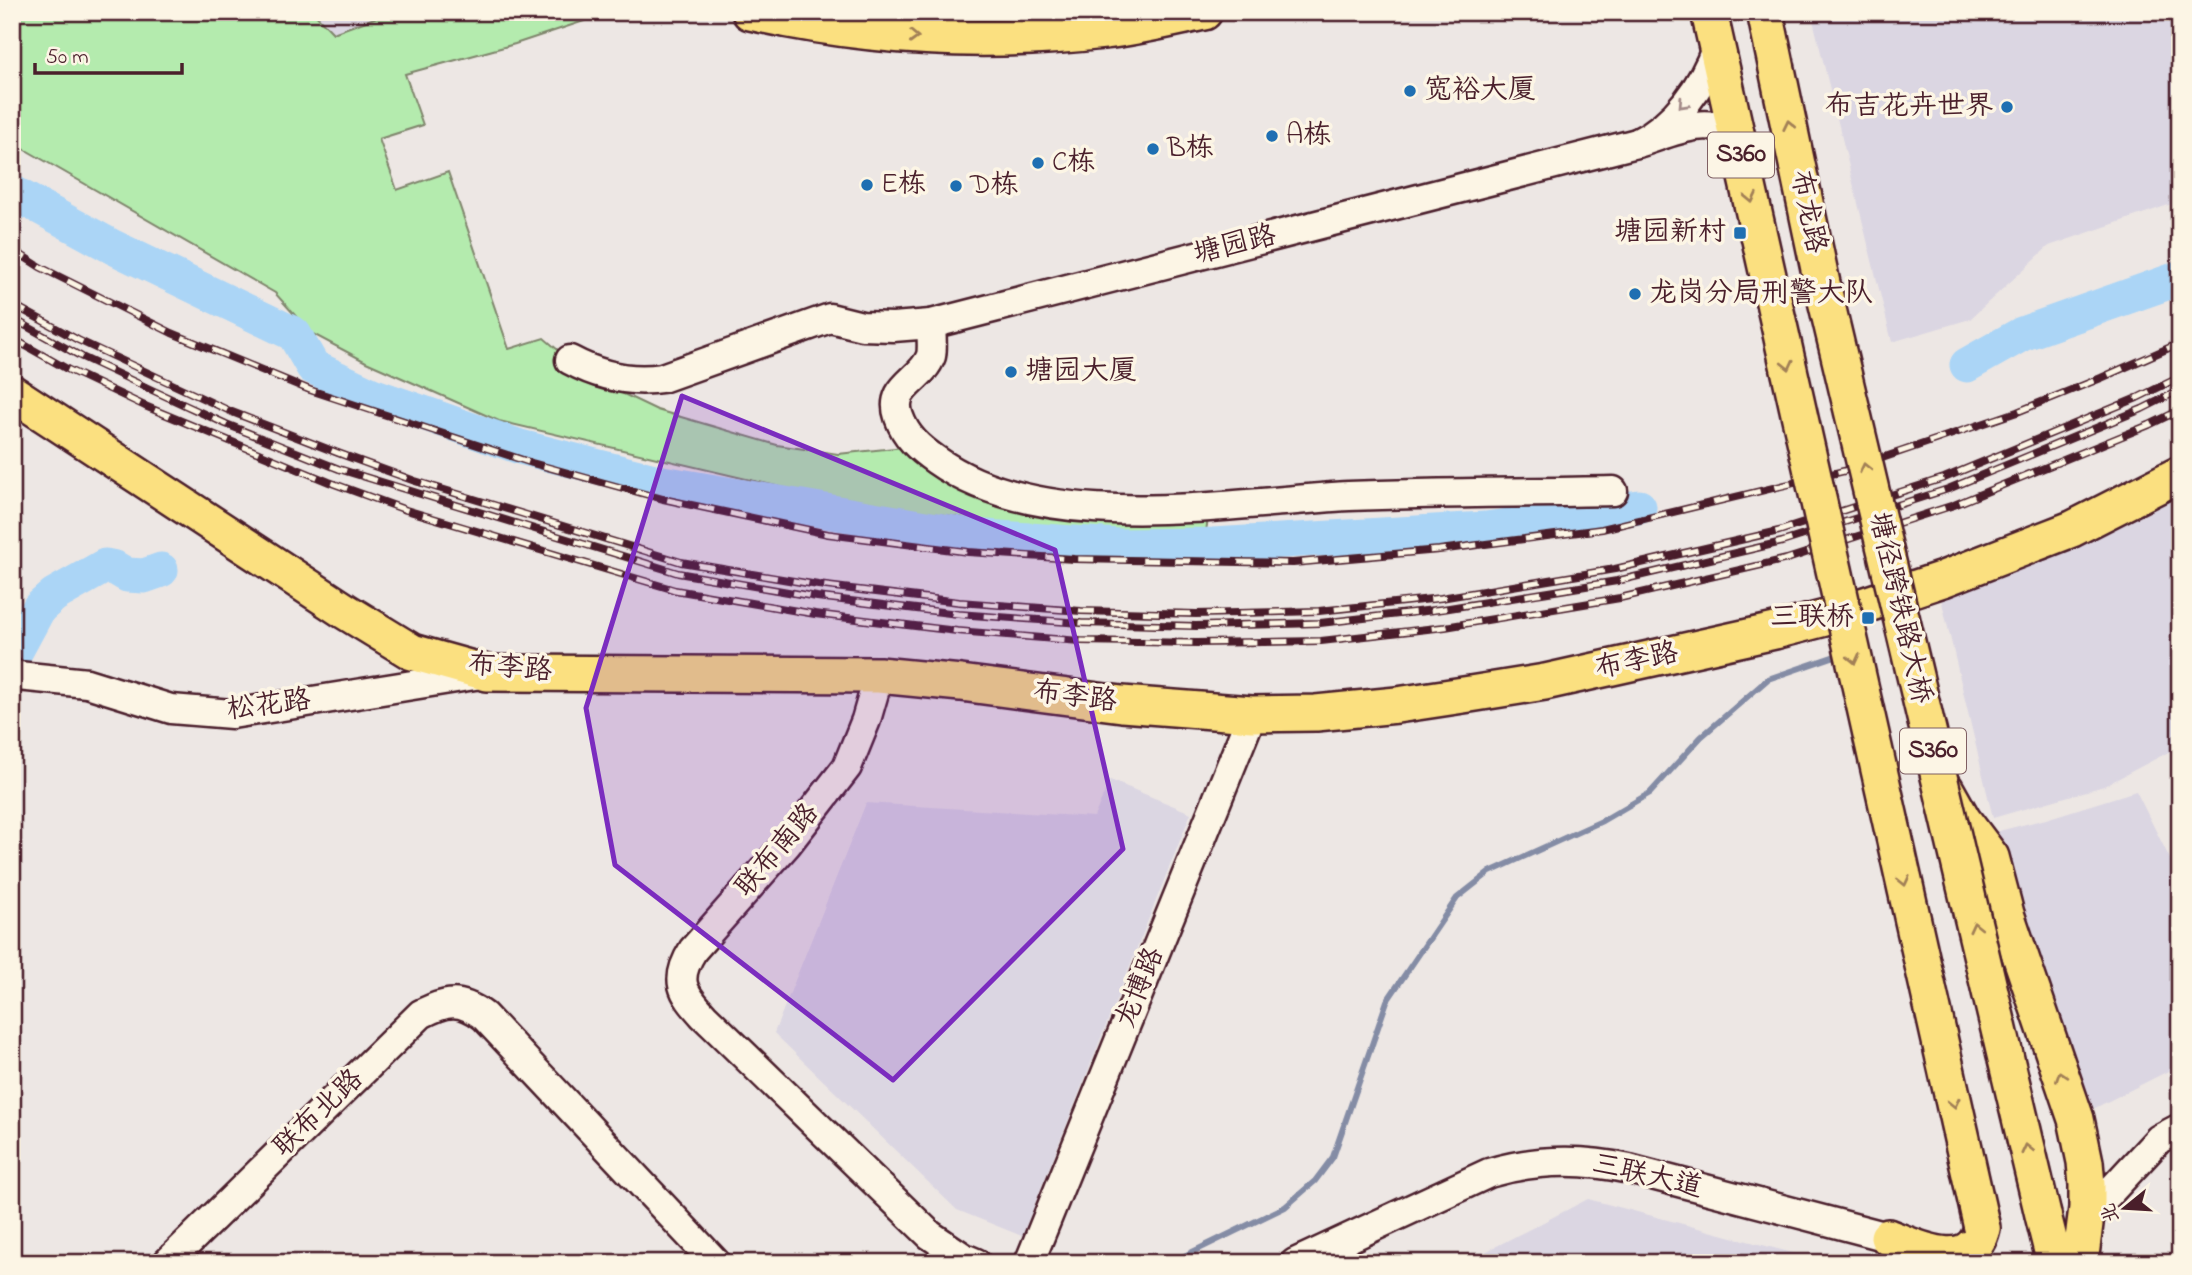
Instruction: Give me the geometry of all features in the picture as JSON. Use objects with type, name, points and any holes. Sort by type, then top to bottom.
[{"type":"main road","points":[[750,12],[902,37],[992,39],[1105,31],[1204,12]]},
{"type":"main road","name":"布龙路","points":[[1709,12],[1773,299]]},
{"type":"main road","name":"布龙路","points":[[1765,12],[1823,288]]},
{"type":"main road","name":"塘径跨铁路大桥","points":[[1823,288],[2055,1263]]},
{"type":"main road","name":"塘径跨铁路大桥","points":[[1773,299],[1982,1228]]},
{"type":"main road","name":"布李路","points":[[12,393],[412,652],[487,673],[879,675],[1122,704],[1252,714],[1316,713],[1397,705],[1545,682],[1775,631],[1944,579],[2072,529],[2180,474]]},
{"type":"main road","points":[[1881,600],[1934,764],[1953,806],[1986,848],[1995,868],[2006,914],[2076,1119],[2085,1162],[2087,1209],[2080,1263]]},
{"type":"main road","points":[[1888,1237],[1944,1256],[1967,1250],[1976,1242],[1982,1228]]},
{"type":"main road","name":"S360","points":[[1982,1228],[1989,1263]]},
{"type":"main road","points":[[1888,1237],[1918,1263]]},
{"type":"street","name":"塘园路","points":[[1637,143],[1652,136],[1687,102],[1709,66],[1717,46]]},
{"type":"street","name":"塘园路","points":[[570,360],[619,379],[642,381],[662,378],[830,318],[862,326],[931,324],[1699,125],[1723,126],[1736,133]]},
{"type":"street","points":[[931,324],[931,354],[922,370],[902,390],[896,401],[901,423],[915,444],[958,476],[999,491],[1073,508],[1146,510],[1238,506],[1350,496],[1614,491]]},
{"type":"street","name":"松花路","points":[[15,674],[87,683],[171,709],[232,714],[487,673]]},
{"type":"street","name":"联布南路","points":[[879,675],[848,767],[787,844],[693,950],[683,965],[682,986],[691,1003],[930,1235],[976,1263]]},
{"type":"street","name":"龙博路","points":[[1029,1263],[1252,714]]},
{"type":"street","name":"联布北路","points":[[167,1263],[421,1014],[436,1006],[453,1002],[470,1006],[484,1016],[716,1263]]},
{"type":"street","points":[[2087,1209],[2108,1194],[2159,1139],[2180,1128]]},
{"type":"street","name":"三联大道","points":[[1295,1263],[1489,1173],[1512,1166],[1559,1160],[1606,1163],[1888,1237]]},
{"type":"highlighted area","points":[[682,396],[1055,550],[1123,849],[893,1080],[615,865],[586,708]]},
{"type":"shaded area","points":[[313,12],[391,12],[332,33]]},
{"type":"shaded area","name":"布吉花卉世界","points":[[1811,12],[2180,12],[2180,201],[2049,246],[1970,319],[1892,342]]},
{"type":"shaded area","points":[[2180,490],[2180,746],[2104,786],[1993,818],[1940,594]]},
{"type":"shaded area","points":[[1110,780],[1191,813],[1022,1236],[957,1210],[774,1033],[866,803],[1094,817]]},
{"type":"shaded area","points":[[2136,791],[2180,879],[2180,1065],[2089,1111],[2041,992],[1995,832]]},
{"type":"shaded area","points":[[1588,1199],[1831,1263],[1464,1263]]},
{"type":"green space","points":[[12,12],[313,12],[333,33],[391,12],[621,12],[405,74],[423,125],[379,139],[397,190],[448,172],[509,349],[544,338],[592,379],[657,410],[777,445],[838,454],[904,447],[953,487],[1032,509],[1208,519],[1205,537],[999,523],[823,497],[499,421],[366,362],[311,333],[275,293],[12,142]]},
{"type":"waterway","points":[[12,192],[113,247],[294,334],[313,367],[372,395],[520,447],[662,483],[972,536],[1118,546],[1213,545],[1485,529],[1639,507]]},
{"type":"waterway","points":[[1967,365],[2022,334],[2180,278]]},
{"type":"waterway","points":[[12,658],[39,608],[54,595],[105,566],[127,575],[144,576],[161,570]]},
{"type":"waterway","points":[[1170,1263],[1285,1207],[1315,1181],[1333,1157],[1387,1001],[1457,898],[1490,872],[1602,821],[1650,793],[1701,737],[1768,679],[1841,654]]},
{"type":"railway","points":[[12,249],[40,267],[172,333],[310,390],[532,463],[663,499],[828,534],[968,552],[1074,559],[1293,563],[1439,550],[1602,529],[1844,471],[2017,412],[2180,343]]},
{"type":"railway","points":[[12,304],[78,340],[232,412],[338,453],[415,481],[681,562],[818,585],[959,602],[1081,611],[1196,614],[1319,611],[1441,598],[1615,569],[1779,531],[1944,478],[2137,398],[2180,377]]},
{"type":"railway","points":[[12,318],[82,357],[152,390],[226,424],[339,469],[678,573],[817,597],[958,614],[1081,623],[1196,626],[1320,623],[1443,609],[1617,581],[1782,542],[1948,489],[2142,409],[2180,390]]},
{"type":"railway","points":[[12,338],[67,369],[145,406],[329,482],[406,510],[675,590],[815,614],[957,631],[1080,641],[1321,641],[1445,627],[1620,598],[1787,559],[1954,505],[2180,410]]},
{"type":"place","name":"宽裕大厦","points":[[1410,91]]},
{"type":"place","name":"布吉花卉世界","points":[[2007,107]]},
{"type":"place","name":"A栋","points":[[1272,136]]},
{"type":"place","name":"B栋","points":[[1153,149]]},
{"type":"place","name":"C栋","points":[[1038,163]]},
{"type":"place","name":"E栋","points":[[867,185]]},
{"type":"place","name":"D栋","points":[[956,186]]},
{"type":"place","name":"塘园新村","points":[[1740,233]]},
{"type":"place","name":"龙岗分局刑警大队","points":[[1635,294]]},
{"type":"place","name":"塘园大厦","points":[[1011,372]]},
{"type":"place","name":"三联桥","points":[[1868,618]]}]
